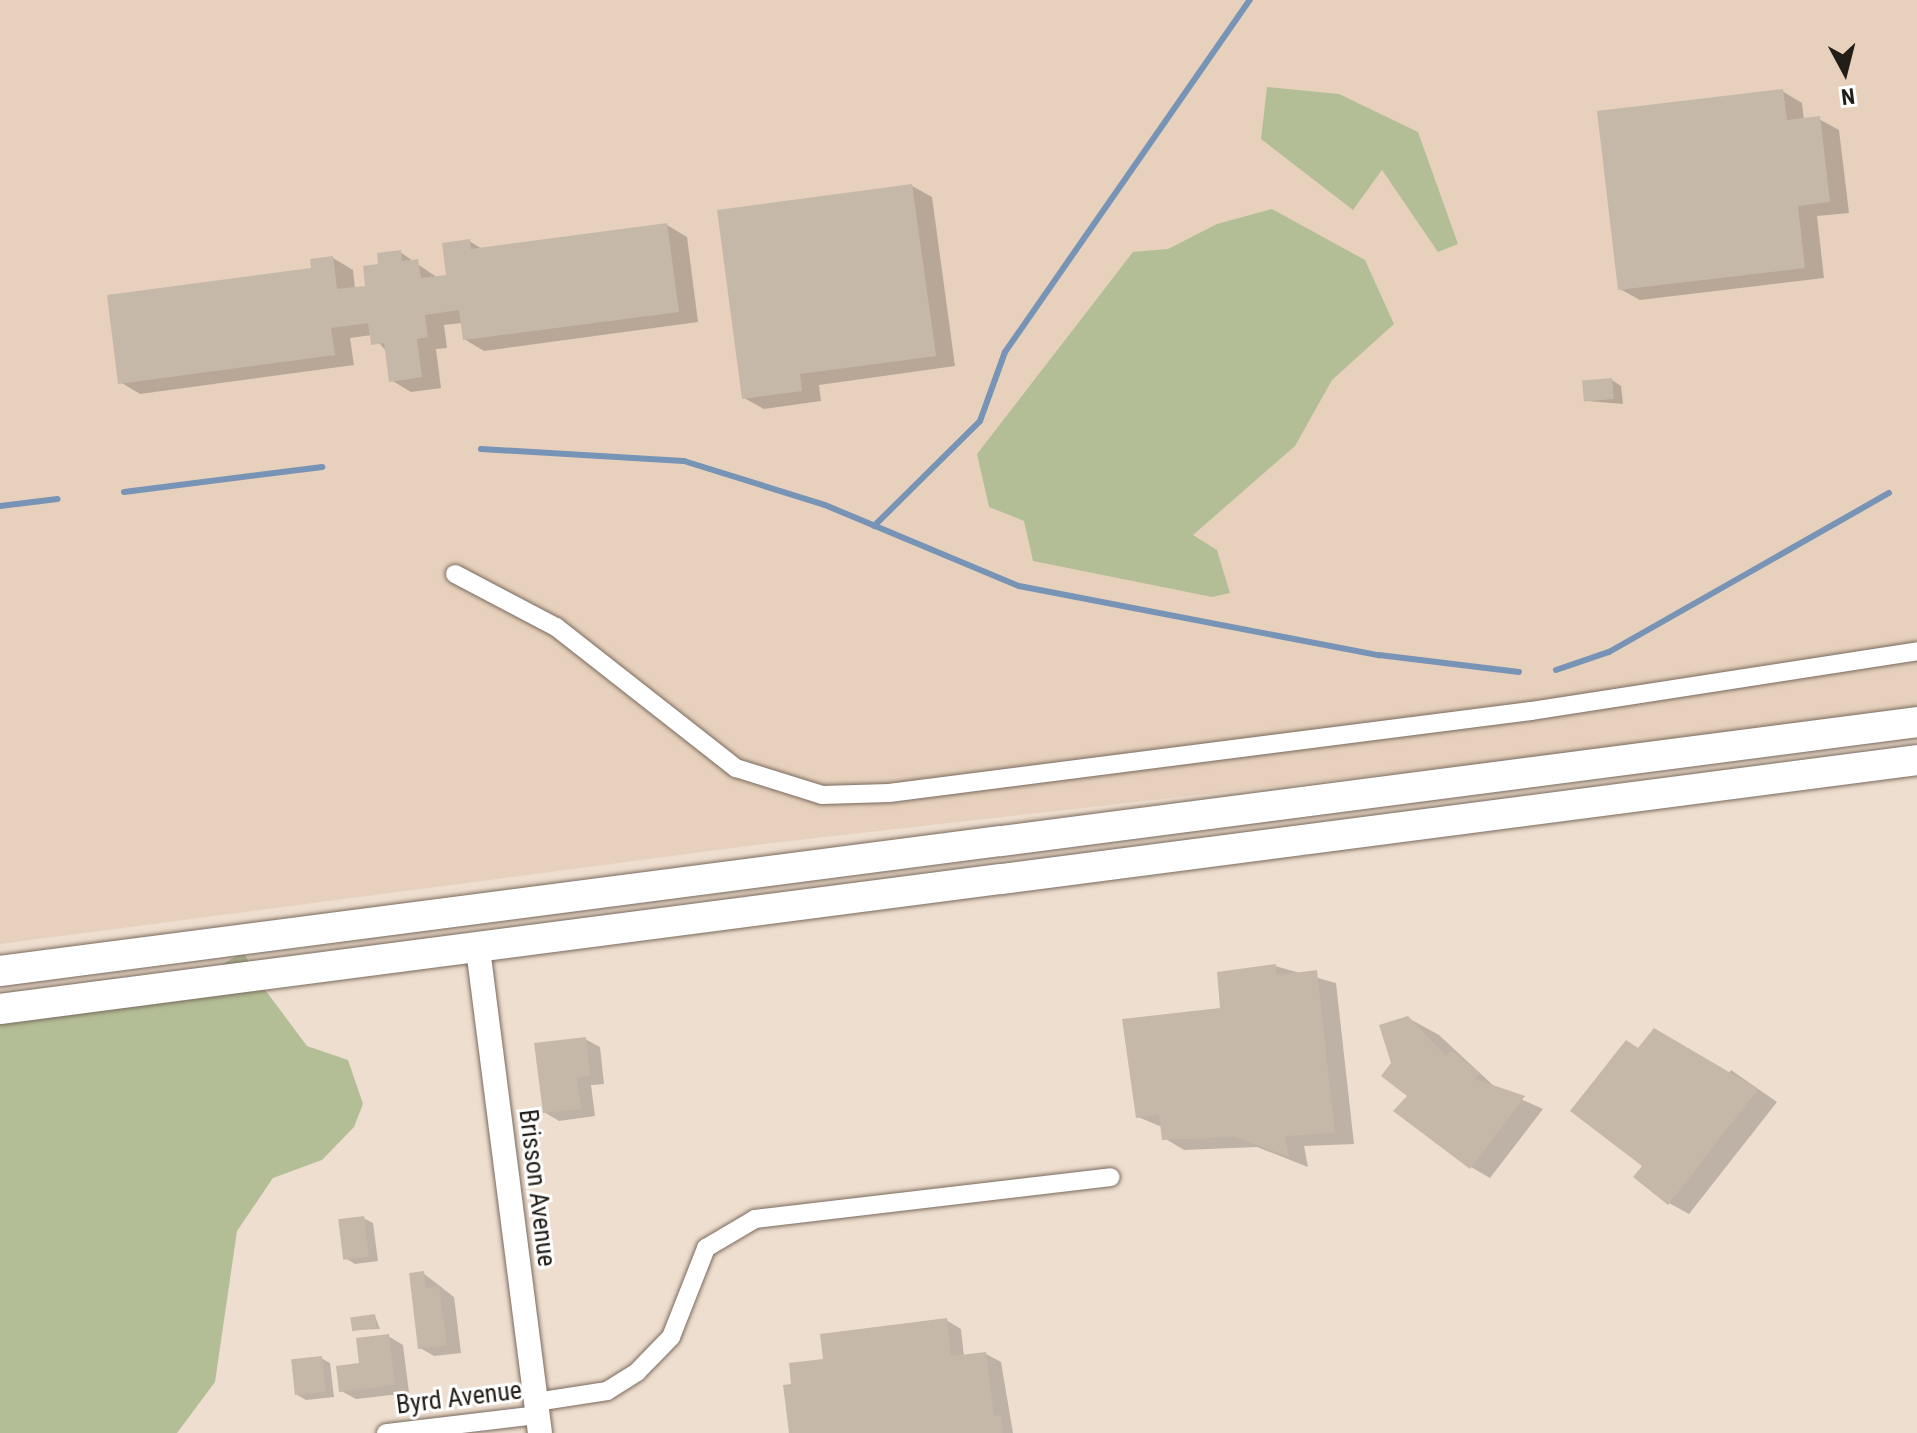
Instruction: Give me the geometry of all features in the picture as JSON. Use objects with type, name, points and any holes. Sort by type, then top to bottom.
[{"type":"main road","points":[[0,971],[1917,722]]},
{"type":"main road","points":[[0,1009],[1917,760]]},
{"type":"street","points":[[455,574],[556,627],[736,768],[822,795],[889,793],[1531,711],[1917,651]]},
{"type":"street","name":"Brisson Avenue","points":[[478,949],[538,1417]]},
{"type":"street","name":"Byrd Avenue","points":[[386,1433],[538,1417],[607,1391],[637,1372],[671,1337],[706,1248],[755,1219],[1111,1177]]},
{"type":"shaded area","points":[[0,0],[1917,0],[1917,714],[763,844],[0,944]]},
{"type":"green space","points":[[1267,87],[1339,94],[1418,132],[1458,244],[1438,252],[1382,170],[1353,210],[1261,139]]},
{"type":"green space","points":[[1272,209],[1365,260],[1394,324],[1332,380],[1295,446],[1193,535],[1217,550],[1230,593],[1212,597],[1033,561],[1024,521],[989,507],[977,454],[1133,252],[1168,249],[1217,224]]},
{"type":"green space","points":[[243,952],[252,967],[42,1093],[33,1078]]},
{"type":"green space","points":[[263,987],[307,1046],[348,1060],[363,1104],[354,1127],[322,1160],[273,1178],[237,1231],[215,1382],[177,1433],[0,1433],[0,1020]]},
{"type":"building","points":[[1783,89],[1787,120],[1820,116],[1830,202],[1798,206],[1805,268],[1618,290],[1597,111]]},
{"type":"building","points":[[912,184],[936,356],[800,374],[802,391],[742,399],[717,210]]},
{"type":"building","points":[[667,223],[679,312],[463,340],[459,310],[425,315],[428,337],[417,339],[422,377],[389,382],[384,343],[371,345],[368,323],[331,328],[335,355],[118,384],[107,295],[311,268],[310,259],[333,256],[337,289],[365,286],[363,266],[378,264],[377,253],[401,250],[402,261],[418,259],[421,278],[446,275],[442,243],[470,239],[471,249]]},
{"type":"building","points":[[1612,378],[1614,399],[1584,402],[1582,381]]},
{"type":"building","points":[[1276,964],[1276,975],[1317,970],[1335,1133],[1285,1136],[1289,1157],[1235,1137],[1162,1140],[1159,1115],[1136,1118],[1122,1019],[1220,1008],[1217,972]]},
{"type":"building","points":[[1408,1016],[1446,1056],[1451,1050],[1480,1073],[1475,1079],[1525,1096],[1470,1169],[1393,1111],[1407,1096],[1381,1076],[1391,1063],[1379,1025]]},
{"type":"building","points":[[1654,1028],[1758,1089],[1668,1205],[1633,1177],[1642,1166],[1570,1111],[1626,1040],[1638,1048]]},
{"type":"building","points":[[586,1037],[590,1076],[577,1078],[581,1109],[543,1113],[534,1043]]},
{"type":"building","points":[[364,1216],[369,1257],[343,1260],[338,1219]]},
{"type":"building","points":[[424,1271],[426,1288],[439,1286],[447,1345],[418,1349],[409,1273]]},
{"type":"building","points":[[375,1314],[377,1328],[352,1331],[350,1317]]},
{"type":"building","points":[[947,1318],[951,1356],[986,1352],[994,1416],[1001,1415],[1003,1433],[789,1433],[783,1385],[791,1384],[789,1363],[823,1359],[820,1334]]},
{"type":"building","points":[[389,1334],[395,1385],[339,1392],[336,1366],[359,1363],[356,1338]]},
{"type":"building","points":[[322,1356],[326,1392],[295,1395],[291,1359]]},
{"type":"waterway","points":[[874,526],[980,421],[1005,352],[1250,0]]},
{"type":"waterway","points":[[481,449],[684,461],[825,505],[1019,586],[1379,655],[1519,672]]},
{"type":"waterway","points":[[124,492],[322,467]]},
{"type":"waterway","points":[[1556,670],[1609,652],[1889,493]]},
{"type":"waterway","points":[[0,506],[58,499]]}]
